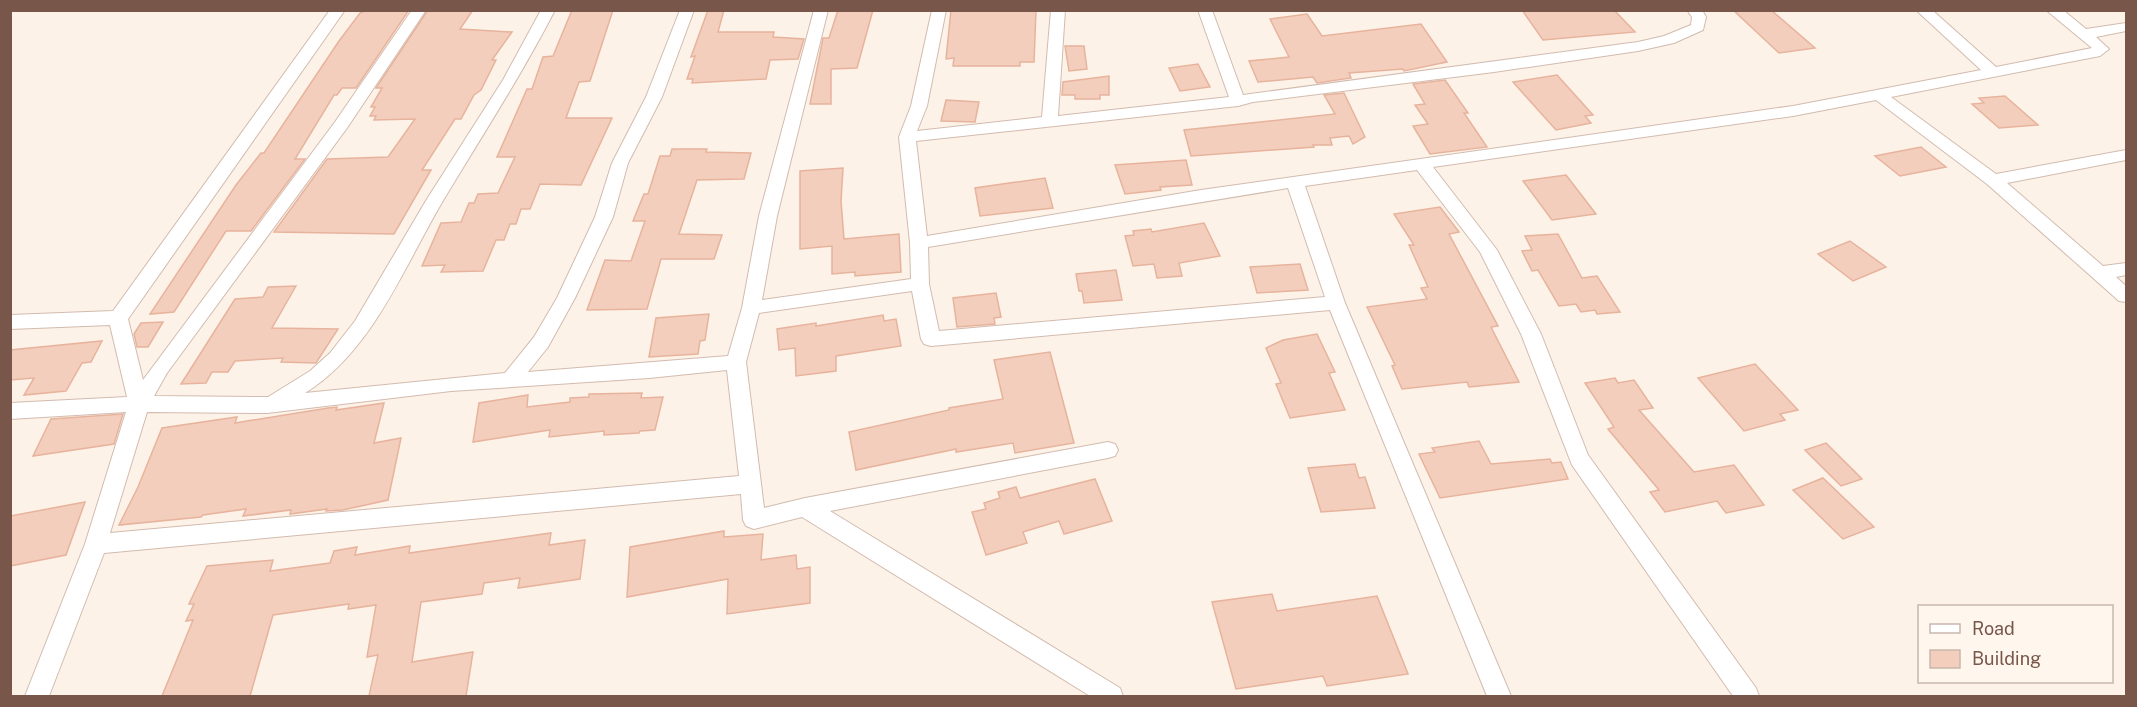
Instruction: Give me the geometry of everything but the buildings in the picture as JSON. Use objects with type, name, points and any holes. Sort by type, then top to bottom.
[{"type":"street","points":[[139,404],[118,318],[338,10]]},
{"type":"street","points":[[37,696],[96,544],[139,404],[160,368],[341,125],[419,10]]},
{"type":"street","points":[[267,405],[317,376],[337,358],[362,326],[436,199],[511,80],[548,10]]},
{"type":"street","points":[[511,380],[541,342],[566,298],[604,217],[620,163],[654,97],[687,10]]},
{"type":"street","points":[[821,10],[768,216],[751,308],[736,362],[754,520],[805,507],[1108,450]]},
{"type":"street","points":[[939,10],[919,106],[907,137],[919,243],[920,284],[931,339],[1336,303]]},
{"type":"street","points":[[1050,120],[1058,10]]},
{"type":"street","points":[[1205,10],[1238,101]]},
{"type":"street","points":[[907,137],[1238,101],[1252,97],[1506,66],[1646,44],[1684,35],[1698,27],[1699,18],[1694,10]]},
{"type":"street","points":[[1923,10],[1993,73]]},
{"type":"street","points":[[919,243],[1295,182],[1793,111],[2095,53],[2102,49],[2053,10]]},
{"type":"street","points":[[2085,34],[2127,27]]},
{"type":"street","points":[[1880,95],[1993,180],[2127,296]]},
{"type":"street","points":[[1993,180],[2127,155]]},
{"type":"street","points":[[1421,163],[1488,250],[1531,334],[1580,459],[1747,696]]},
{"type":"street","points":[[1295,182],[1307,223],[1328,270],[1336,303],[1499,696]]},
{"type":"street","points":[[2098,273],[2127,269]]},
{"type":"street","points":[[751,308],[920,284]]},
{"type":"street","points":[[10,322],[118,318]]},
{"type":"street","points":[[10,411],[139,404],[267,405],[511,380],[649,371],[736,362]]},
{"type":"street","points":[[96,544],[751,484]]},
{"type":"street","points":[[805,507],[1111,696]]}]
